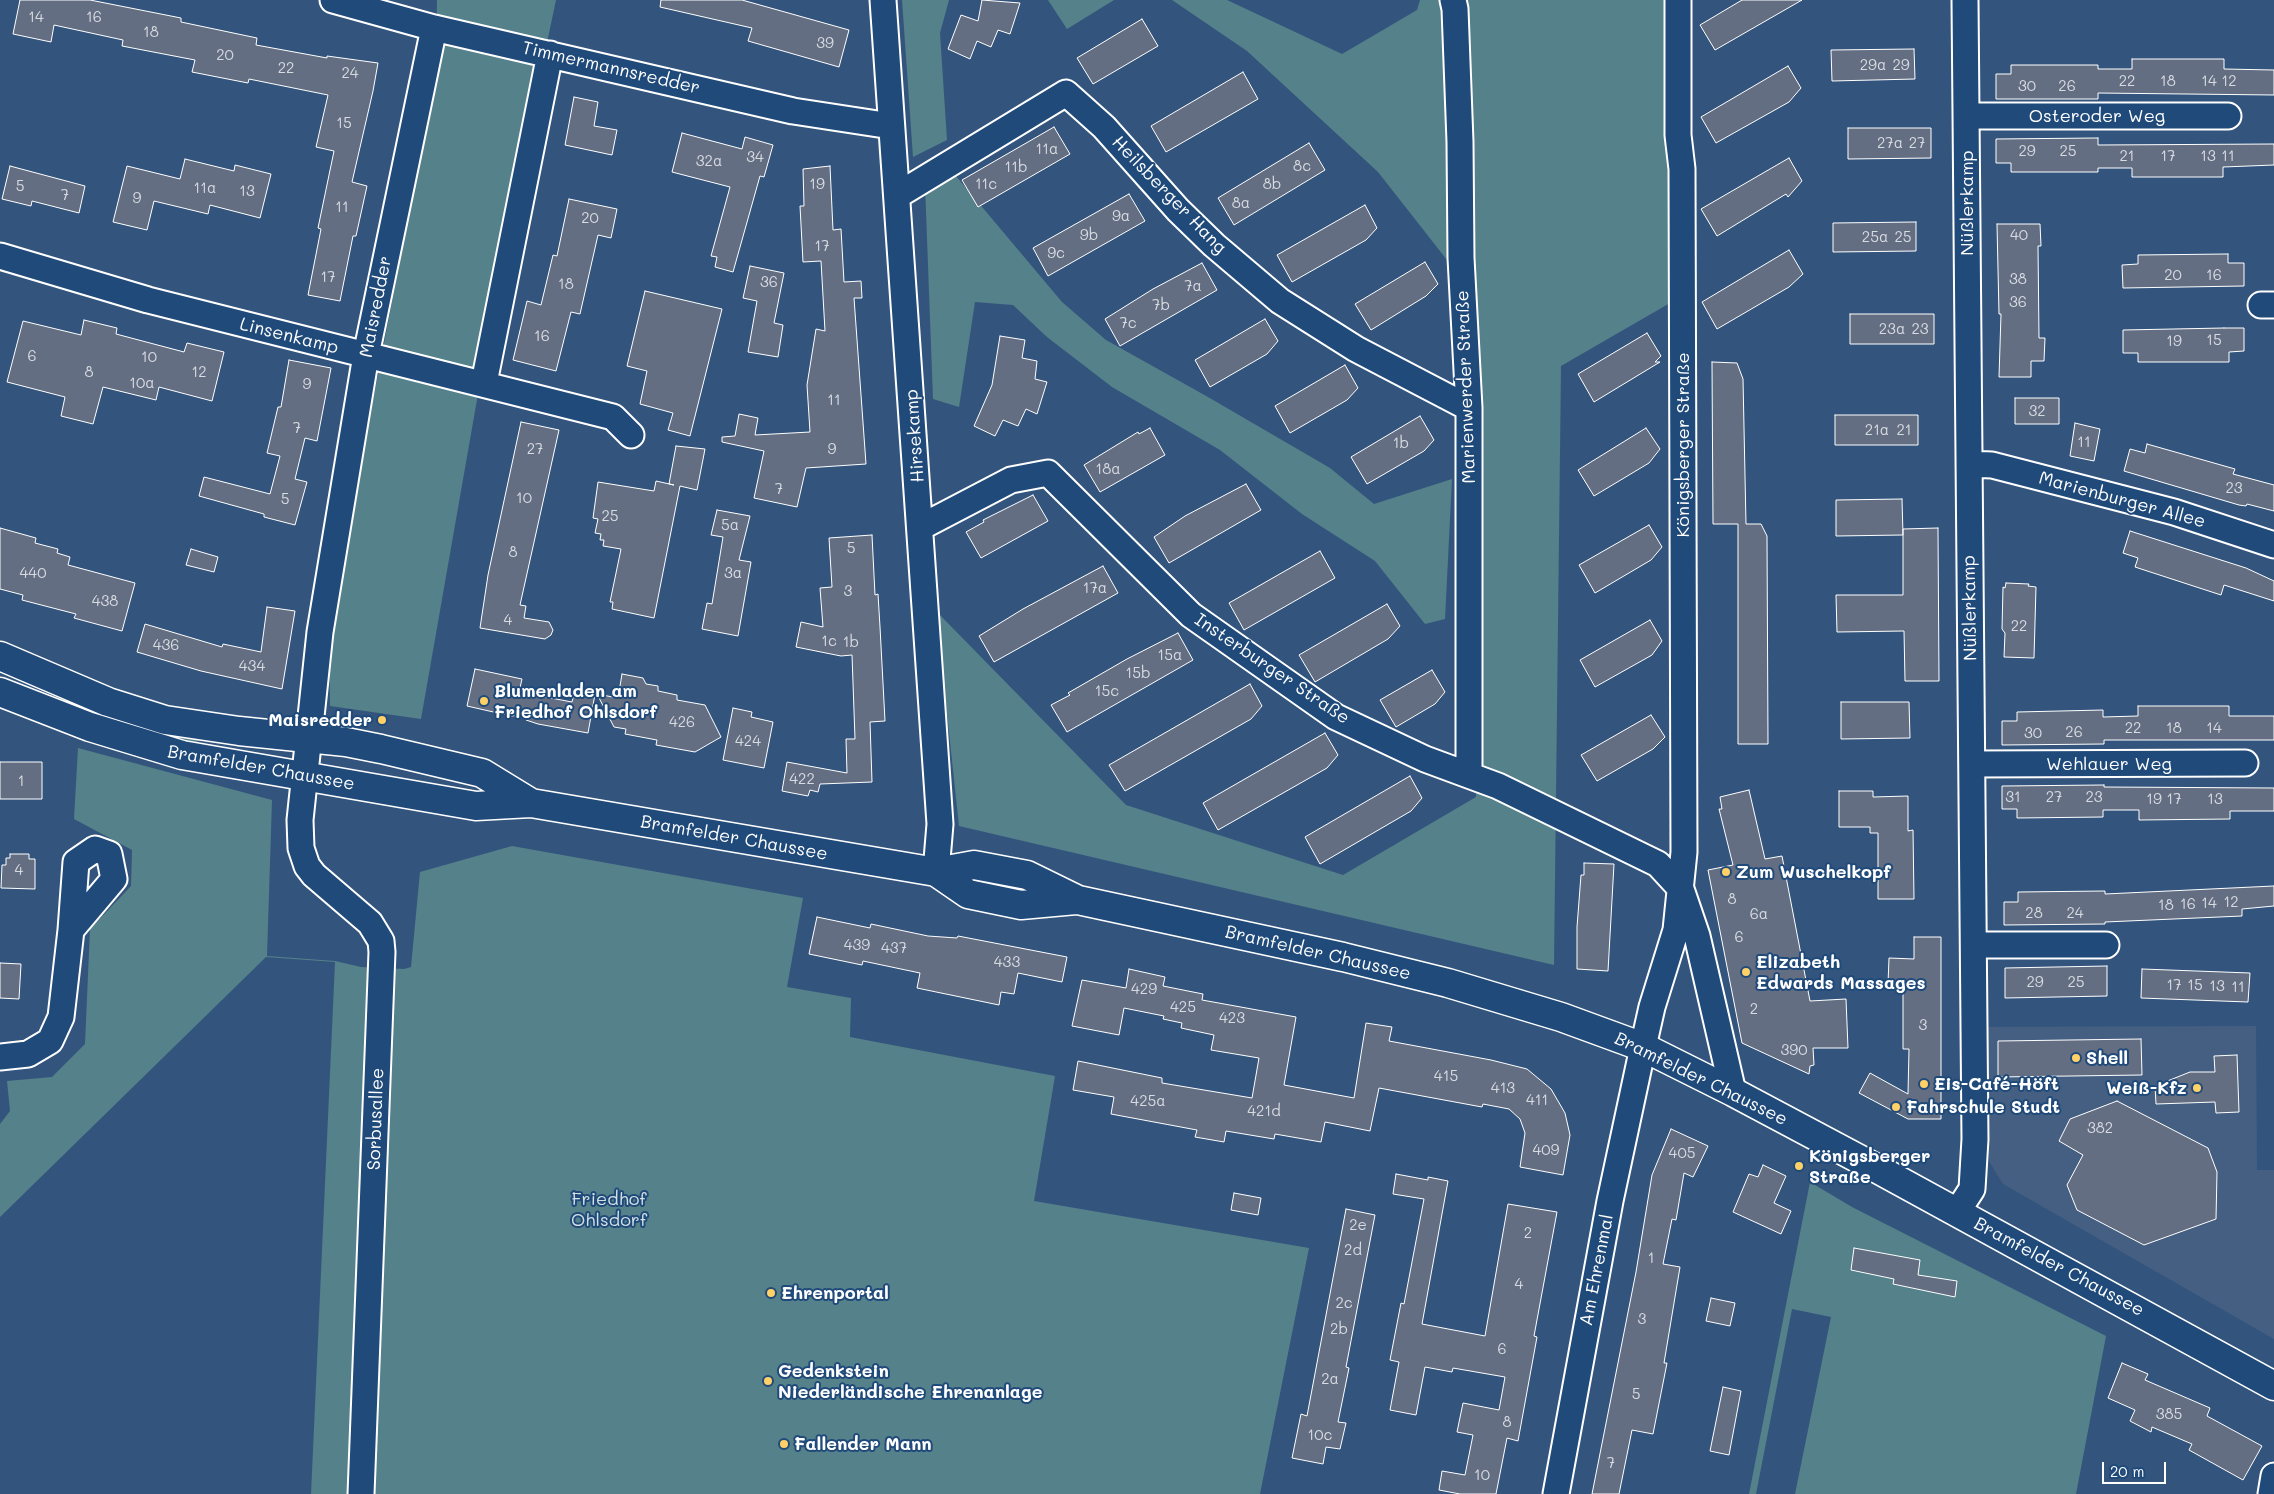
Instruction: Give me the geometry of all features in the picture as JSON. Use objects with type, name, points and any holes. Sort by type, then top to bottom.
[{"type":"main road","name":"Bramfelder Chaussee","points":[[0,656],[108,702],[164,720],[239,731],[310,737],[366,745],[482,773],[531,803]]},
{"type":"main road","name":"Bramfelder Chaussee","points":[[0,692],[90,728],[182,755],[476,806],[531,803],[936,872],[968,894],[1021,905],[1078,900],[1343,957],[1448,983],[1561,1017],[1643,1047],[1733,1092],[1957,1212],[2274,1386]]},
{"type":"street","name":"Timmermannsredder","points":[[333,0],[434,28],[793,111],[891,126]]},
{"type":"street","name":"Hirsekamp","points":[[884,0],[891,126],[898,196],[940,824],[936,872]]},
{"type":"street","name":"Marienwerder Straße","points":[[1453,0],[1458,66],[1461,258],[1469,408],[1470,774]]},
{"type":"street","name":"Königsberger Straße","points":[[1643,1047],[1652,1007],[1676,930],[1684,852],[1682,169],[1678,135],[1678,0]]},
{"type":"street","name":"Nüßlerkamp","points":[[1957,1212],[1972,1188],[1974,1149],[1974,945],[1964,0]]},
{"type":"street","name":"Maisredder","points":[[305,776],[320,632],[366,355],[434,28]]},
{"type":"street","points":[[486,373],[550,54]]},
{"type":"street","name":"Heilsberger Hang","points":[[898,196],[1066,93],[1104,127],[1178,210],[1214,245],[1280,301],[1356,349],[1469,408]]},
{"type":"street","name":"Osteroder Weg","points":[[1966,116],[2228,116]]},
{"type":"street","name":"Linsenkamp","points":[[0,256],[148,300],[614,416],[631,435]]},
{"type":"street","name":"Marienburger Allee","points":[[1969,464],[1992,465],[2174,512],[2274,545]]},
{"type":"street","name":"Insterburger Straße","points":[[921,526],[1011,480],[1048,473],[1191,615],[1262,667],[1336,717],[1425,759],[1470,774],[1658,864],[1681,889]]},
{"type":"street","name":"Wehlauer Weg","points":[[1972,764],[2245,764]]},
{"type":"street","name":"Sorbusallee","points":[[305,776],[300,832],[301,848],[307,866],[370,923],[381,941],[382,952],[361,1494]]},
{"type":"street","name":"Königsberger Straße","points":[[1681,889],[1697,936],[1733,1092]]},
{"type":"street","points":[[0,1057],[28,1054],[50,1041],[61,1017],[71,930]]},
{"type":"street","points":[[1974,945],[2106,945]]},
{"type":"street","name":"Am Ehrenmal","points":[[1556,1494],[1610,1201],[1643,1047]]},
{"type":"street","points":[[2271,1494],[2274,1476]]},
{"type":"shaded area","points":[[2256,1026],[2257,1170],[2274,1170],[2274,1339],[2003,1184],[1989,1161],[1988,1027]]},
{"type":"green space","points":[[437,0],[556,0],[477,375],[478,394],[421,719],[330,706],[329,629],[436,73]]},
{"type":"green space","points":[[902,0],[949,0],[940,33],[947,140],[913,157]]},
{"type":"green space","points":[[1048,0],[1114,0],[1067,29]]},
{"type":"green space","points":[[1172,0],[1227,0],[1342,54],[1417,10],[1420,0],[1669,0],[1670,303],[1561,366],[1554,965],[959,826],[936,611],[1126,805],[1343,875],[1476,797],[1479,329],[1447,260],[1378,172],[1247,51]]},
{"type":"green space","points":[[951,170],[1062,302],[1106,340],[1330,468],[1374,504],[1452,479],[1445,619],[1425,624],[1375,561],[1302,514],[1220,450],[1112,387],[1047,337],[1013,305],[975,302],[959,407],[933,399],[925,185]]},
{"type":"green space","points":[[84,705],[203,738],[197,742],[165,736],[84,711]]},
{"type":"green space","name":"Friedhof Ohlsdorf","points":[[78,748],[272,800],[267,956],[335,961],[361,967],[404,969],[411,967],[420,872],[512,846],[803,898],[787,987],[851,998],[850,1037],[1055,1076],[1034,1201],[1309,1248],[1260,1494],[311,1494],[335,962],[266,957],[0,1217],[0,1124],[10,1111],[7,1081],[52,1077],[85,1044],[90,929],[131,886],[132,850],[74,819]]},
{"type":"green space","points":[[1810,1182],[1852,1207],[2106,1336],[2076,1494],[1795,1494],[1831,1317],[1792,1309],[1756,1494],[1749,1494]]},
{"type":"building","points":[[20,0],[90,0],[181,18],[181,22],[257,38],[256,45],[327,58],[327,56],[378,63],[352,182],[367,186],[356,236],[353,236],[340,301],[308,295],[321,229],[318,228],[334,151],[316,147],[328,95],[249,79],[248,83],[192,72],[195,60],[122,46],[123,40],[54,25],[51,42],[13,34]]},
{"type":"building","points":[[661,0],[742,0],[849,30],[839,67],[748,41],[752,28],[660,7]]},
{"type":"building","points":[[982,0],[1020,3],[1010,34],[998,30],[991,47],[977,41],[970,59],[948,49],[961,15],[978,21]]},
{"type":"building","points":[[1742,0],[1802,0],[1715,50],[1700,25]]},
{"type":"building","points":[[1142,19],[1158,46],[1093,84],[1077,58]]},
{"type":"building","points":[[1914,49],[1915,79],[1832,81],[1831,50]]},
{"type":"building","points":[[2132,59],[2224,59],[2224,69],[2274,70],[2274,95],[2098,93],[2098,99],[1996,99],[1996,74],[2011,74],[2011,65],[2098,65],[2098,69],[2132,69]]},
{"type":"building","points":[[1788,66],[1801,88],[1789,102],[1716,143],[1701,117]]},
{"type":"building","points":[[1243,72],[1258,99],[1166,152],[1151,126]]},
{"type":"building","points":[[574,97],[598,102],[594,126],[617,130],[612,155],[565,145]]},
{"type":"building","points":[[1054,127],[1070,154],[978,207],[962,180]]},
{"type":"building","points":[[1848,128],[1931,128],[1931,158],[1848,159]]},
{"type":"building","points":[[682,133],[742,149],[745,137],[773,145],[764,177],[760,176],[733,272],[715,267],[717,257],[711,256],[730,187],[672,172]]},
{"type":"building","points":[[2098,138],[2098,145],[2274,144],[2274,165],[2223,167],[2223,177],[2132,177],[2132,168],[2098,168],[2098,172],[2011,172],[2011,163],[1996,163],[1996,139]]},
{"type":"building","points":[[1309,143],[1325,170],[1234,225],[1218,198]]},
{"type":"building","points":[[1789,158],[1802,181],[1788,197],[1786,194],[1717,236],[1701,209]]},
{"type":"building","points":[[185,159],[234,171],[235,165],[271,174],[260,218],[210,205],[208,214],[154,201],[147,230],[113,222],[127,166],[180,179]]},
{"type":"building","points":[[10,166],[85,186],[79,213],[32,201],[31,206],[2,199]]},
{"type":"building","points":[[830,166],[833,230],[841,229],[844,282],[861,281],[862,298],[854,298],[866,464],[806,468],[797,507],[754,498],[764,451],[722,442],[722,437],[735,436],[739,414],[758,418],[755,435],[810,432],[807,385],[816,329],[825,331],[821,261],[803,262],[800,206],[804,206],[803,169]]},
{"type":"building","points":[[1129,194],[1145,221],[1048,276],[1033,248]]},
{"type":"building","points":[[569,199],[617,209],[611,238],[598,235],[580,314],[571,312],[556,371],[513,360],[527,301],[541,305],[553,255],[557,256]]},
{"type":"building","points":[[1365,205],[1377,228],[1366,240],[1292,282],[1277,255]]},
{"type":"building","points":[[1916,222],[1916,251],[1833,252],[1833,223]]},
{"type":"building","points":[[1997,224],[2040,224],[2041,246],[2038,246],[2039,338],[2045,338],[2044,361],[2031,361],[2031,377],[1999,377],[2001,314],[1999,314]]},
{"type":"building","points":[[1789,250],[1803,274],[1789,287],[1717,329],[1702,302]]},
{"type":"building","points":[[2228,254],[2228,263],[2244,263],[2244,286],[2123,288],[2122,265],[2138,264],[2138,255]]},
{"type":"building","points":[[1425,262],[1438,284],[1426,296],[1371,330],[1355,304]]},
{"type":"building","points":[[1202,263],[1217,290],[1120,346],[1105,319],[1153,289]]},
{"type":"building","points":[[750,266],[784,273],[774,323],[783,325],[778,357],[748,352],[757,301],[743,298]]},
{"type":"building","points":[[645,291],[722,309],[690,436],[668,430],[673,413],[640,404],[647,371],[627,366]]},
{"type":"building","points":[[1850,314],[1934,314],[1934,344],[1850,344]]},
{"type":"building","points":[[1265,319],[1278,341],[1267,354],[1210,387],[1195,360]]},
{"type":"building","points":[[84,320],[117,328],[116,334],[184,352],[187,343],[224,352],[212,401],[159,387],[156,400],[103,387],[93,424],[61,416],[65,397],[7,382],[23,321],[81,335]]},
{"type":"building","points":[[2244,328],[2244,351],[2229,352],[2229,362],[2138,362],[2138,353],[2123,353],[2123,330]]},
{"type":"building","points":[[1647,333],[1661,356],[1655,362],[1660,362],[1594,402],[1578,374]]},
{"type":"building","points":[[1000,336],[1025,340],[1022,358],[1037,361],[1035,379],[1047,382],[1037,414],[1026,409],[1018,426],[1003,420],[995,436],[974,426],[992,385]]},
{"type":"building","points":[[289,360],[331,368],[317,441],[305,438],[295,479],[307,482],[295,525],[264,517],[264,514],[199,496],[204,477],[270,494],[280,456],[267,453],[278,407],[281,407]]},
{"type":"building","points":[[1712,362],[1737,363],[1743,379],[1746,524],[1761,524],[1767,536],[1768,744],[1738,744],[1738,524],[1713,524]]},
{"type":"building","points":[[1345,365],[1358,388],[1347,400],[1290,433],[1275,406]]},
{"type":"building","points":[[2015,398],[2059,398],[2059,424],[2015,424]]},
{"type":"building","points":[[1835,415],[1918,415],[1918,445],[1835,445]]},
{"type":"building","points":[[1420,416],[1434,440],[1424,451],[1367,484],[1351,457]]},
{"type":"building","points":[[521,422],[559,430],[520,605],[526,606],[524,618],[549,622],[553,630],[551,635],[545,639],[480,628],[488,575]]},
{"type":"building","points":[[2075,423],[2100,429],[2094,461],[2070,456]]},
{"type":"building","points":[[1150,428],[1165,455],[1100,492],[1084,465],[1138,432],[1139,434]]},
{"type":"building","points":[[1646,428],[1660,449],[1649,463],[1594,496],[1578,470]]},
{"type":"building","points":[[2147,444],[2235,469],[2233,474],[2274,485],[2274,511],[2247,504],[2246,506],[2239,505],[2124,471],[2130,449],[2145,453]]},
{"type":"building","points":[[676,446],[705,449],[697,490],[680,486],[654,618],[612,609],[613,602],[610,602],[621,549],[603,546],[604,540],[600,540],[601,534],[595,533],[598,519],[593,518],[598,482],[654,491],[656,481],[669,484]]},
{"type":"building","points":[[1246,484],[1261,510],[1169,563],[1154,537],[1185,516]]},
{"type":"building","points":[[1033,495],[1048,521],[981,558],[966,532],[984,522],[983,520]]},
{"type":"building","points":[[1902,499],[1903,535],[1836,536],[1836,500]]},
{"type":"building","points":[[717,510],[750,516],[739,560],[751,562],[738,636],[702,629],[707,603],[712,604],[723,537],[711,535]]},
{"type":"building","points":[[1649,525],[1662,547],[1651,560],[1595,593],[1579,565]]},
{"type":"building","points":[[0,528],[36,538],[35,543],[58,549],[57,553],[70,557],[68,565],[135,583],[122,631],[74,618],[76,614],[22,600],[23,595],[0,589]]},
{"type":"building","points":[[1938,528],[1939,681],[1905,681],[1904,631],[1837,632],[1836,595],[1903,595],[1903,529]]},
{"type":"building","points":[[2130,531],[2246,568],[2274,581],[2274,601],[2224,585],[2221,595],[2135,567],[2138,558],[2123,553]]},
{"type":"building","points":[[872,535],[875,595],[878,594],[885,721],[870,722],[872,782],[820,784],[818,792],[810,790],[808,796],[782,791],[787,762],[847,773],[846,739],[855,739],[852,655],[841,656],[796,647],[801,622],[823,627],[820,588],[832,587],[829,538]]},
{"type":"building","points":[[191,549],[218,557],[214,572],[186,565]]},
{"type":"building","points":[[1320,551],[1335,578],[1244,630],[1229,603]]},
{"type":"building","points":[[1103,566],[1118,593],[994,662],[979,636],[1023,609]]},
{"type":"building","points":[[2006,583],[2029,584],[2028,586],[2036,587],[2034,658],[2004,657],[2005,633],[2002,629],[2003,587],[2005,588]]},
{"type":"building","points":[[1387,604],[1400,626],[1388,639],[1315,682],[1299,655]]},
{"type":"building","points":[[267,607],[295,611],[282,689],[201,671],[137,652],[145,624],[222,647],[223,644],[261,652]]},
{"type":"building","points":[[1650,620],[1662,641],[1652,655],[1595,687],[1580,660]]},
{"type":"building","points":[[1178,633],[1193,660],[1067,732],[1051,705],[1127,659]]},
{"type":"building","points":[[475,669],[522,679],[519,692],[572,702],[575,690],[595,694],[588,733],[538,724],[526,720],[527,715],[511,716],[467,706]]},
{"type":"building","points":[[1432,670],[1445,692],[1435,704],[1396,727],[1380,700]]},
{"type":"building","points":[[622,674],[643,678],[646,684],[658,686],[658,691],[677,695],[677,700],[705,705],[721,737],[695,752],[656,745],[657,740],[625,734],[626,729],[614,727],[597,694],[618,698]]},
{"type":"building","points":[[1250,684],[1262,706],[1251,719],[1125,791],[1109,765]]},
{"type":"building","points":[[1841,702],[1909,702],[1910,738],[1841,739]]},
{"type":"building","points":[[2138,706],[2229,706],[2229,716],[2274,716],[2274,740],[2104,740],[2104,744],[2002,745],[2002,721],[2017,721],[2017,712],[2103,710],[2103,717],[2138,716]]},
{"type":"building","points":[[733,708],[752,712],[751,717],[773,722],[764,768],[723,760]]},
{"type":"building","points":[[1651,715],[1665,737],[1653,749],[1597,781],[1581,755]]},
{"type":"building","points":[[1325,733],[1338,755],[1327,768],[1218,830],[1203,803]]},
{"type":"building","points":[[0,762],[42,762],[42,799],[0,799]]},
{"type":"building","points":[[1410,776],[1422,798],[1411,811],[1320,864],[1305,837]]},
{"type":"building","points":[[2104,785],[2104,787],[2274,788],[2274,811],[2230,811],[2230,819],[2139,820],[2139,810],[2103,810],[2103,817],[2017,818],[2017,809],[2002,809],[2002,786]]},
{"type":"building","points":[[1749,790],[1765,859],[1782,856],[1810,1001],[1846,999],[1848,1048],[1813,1048],[1814,1065],[1810,1066],[1809,1074],[1742,1043],[1708,870],[1733,865],[1719,809],[1722,809],[1720,797]]},
{"type":"building","points":[[1839,791],[1873,791],[1873,797],[1908,796],[1908,831],[1913,830],[1914,899],[1878,899],[1878,833],[1870,833],[1870,827],[1839,827]]},
{"type":"building","points":[[10,854],[29,854],[29,859],[35,859],[35,889],[1,888],[2,865],[6,865],[6,858],[10,858]]},
{"type":"building","points":[[1584,863],[1614,864],[1608,971],[1577,969],[1577,927],[1581,875],[1584,875]]},
{"type":"building","points":[[2274,886],[2274,906],[2242,909],[2242,916],[2105,922],[2105,924],[2004,925],[2004,902],[2018,902],[2018,892],[2105,891],[2105,894]]},
{"type":"building","points":[[817,917],[870,928],[871,924],[928,936],[957,938],[958,936],[1067,957],[1062,982],[1018,973],[1014,994],[1001,992],[999,1005],[917,988],[920,973],[863,961],[862,965],[809,954]]},
{"type":"building","points":[[1914,937],[1941,937],[1941,1119],[1908,1119],[1859,1093],[1870,1073],[1908,1094],[1909,1049],[1903,1049],[1903,984],[1888,984],[1889,958],[1914,959]]},
{"type":"building","points":[[0,963],[21,964],[19,999],[0,998]]},
{"type":"building","points":[[2107,966],[2107,996],[2005,998],[2005,968]]},
{"type":"building","points":[[1129,969],[1165,977],[1163,986],[1203,994],[1202,1000],[1296,1017],[1284,1085],[1354,1098],[1366,1023],[1392,1027],[1389,1041],[1491,1060],[1527,1069],[1551,1089],[1565,1113],[1570,1135],[1563,1175],[1520,1167],[1525,1133],[1520,1119],[1509,1109],[1483,1104],[1482,1107],[1379,1088],[1370,1131],[1325,1122],[1321,1142],[1275,1134],[1274,1139],[1226,1131],[1224,1142],[1195,1137],[1197,1130],[1111,1114],[1114,1097],[1073,1090],[1078,1061],[1162,1078],[1162,1083],[1252,1098],[1259,1058],[1211,1050],[1214,1035],[1181,1028],[1182,1023],[1163,1019],[1164,1016],[1124,1008],[1119,1035],[1072,1026],[1082,980],[1126,988]]},
{"type":"building","points":[[2142,969],[2250,973],[2248,1002],[2141,998]]},
{"type":"building","name":"Shell","points":[[2141,1039],[2142,1075],[1998,1077],[1998,1041]]},
{"type":"building","name":"Weiß-Kfz","points":[[2237,1055],[2239,1112],[2216,1113],[2215,1102],[2156,1104],[2155,1086],[2190,1072],[2215,1072],[2214,1056]]},
{"type":"building","points":[[2117,1101],[2208,1148],[2217,1172],[2216,1219],[2144,1245],[2077,1210],[2067,1185],[2083,1155],[2059,1141],[2070,1119]]},
{"type":"building","points":[[1671,1129],[1708,1146],[1693,1177],[1684,1173],[1676,1220],[1672,1219],[1663,1264],[1680,1267],[1664,1363],[1667,1363],[1653,1434],[1632,1430],[1619,1494],[1592,1494],[1636,1272],[1652,1175]]},
{"type":"building","points":[[1763,1165],[1786,1176],[1774,1203],[1791,1211],[1781,1234],[1733,1212],[1749,1174],[1758,1177]]},
{"type":"building","points":[[1396,1174],[1428,1180],[1428,1177],[1448,1181],[1422,1324],[1485,1336],[1508,1204],[1557,1212],[1534,1336],[1537,1337],[1518,1441],[1507,1438],[1496,1494],[1460,1494],[1439,1490],[1442,1471],[1465,1475],[1473,1435],[1457,1432],[1463,1403],[1499,1410],[1505,1377],[1453,1368],[1452,1372],[1425,1367],[1416,1415],[1390,1410],[1399,1362],[1390,1360],[1401,1303],[1404,1304],[1424,1199],[1393,1194]]},
{"type":"building","points":[[1234,1193],[1261,1198],[1258,1215],[1231,1210]]},
{"type":"building","points":[[1346,1209],[1375,1215],[1346,1367],[1349,1368],[1338,1422],[1346,1423],[1340,1449],[1326,1447],[1323,1464],[1292,1458],[1301,1414],[1307,1416]]},
{"type":"building","points":[[1854,1248],[1920,1260],[1918,1275],[1957,1281],[1955,1297],[1893,1284],[1894,1279],[1851,1270]]},
{"type":"building","points":[[1711,1298],[1735,1303],[1730,1326],[1706,1321]]},
{"type":"building","points":[[2122,1363],[2148,1374],[2145,1380],[2210,1408],[2207,1416],[2262,1446],[2243,1480],[2189,1450],[2192,1444],[2152,1427],[2151,1432],[2130,1421],[2135,1410],[2108,1398]]},
{"type":"building","points":[[1723,1387],[1741,1391],[1729,1455],[1710,1451]]},
{"type":"place","name":"Blumenladen am Friedhof Ohlsdorf","points":[[484,701]]},
{"type":"place","name":"Maisredder","points":[[382,720]]},
{"type":"place","name":"Zum Wuschelkopf","points":[[1726,872]]},
{"type":"place","name":"Elizabeth Edwards Massages","points":[[1746,972]]},
{"type":"place","name":"Shell","points":[[2076,1058]]},
{"type":"place","name":"Eis-Café-Höft","points":[[1924,1084]]},
{"type":"place","name":"Weiß-Kfz","points":[[2197,1088]]},
{"type":"place","name":"Fahrschule Studt","points":[[1896,1107]]},
{"type":"place","name":"Königsberger Straße","points":[[1799,1166]]},
{"type":"place","name":"Ehrenportal","points":[[771,1293]]},
{"type":"place","name":"Gedenkstein Niederländische Ehrenanlage","points":[[768,1381]]},
{"type":"place","name":"Fallender Mann","points":[[784,1444]]}]
